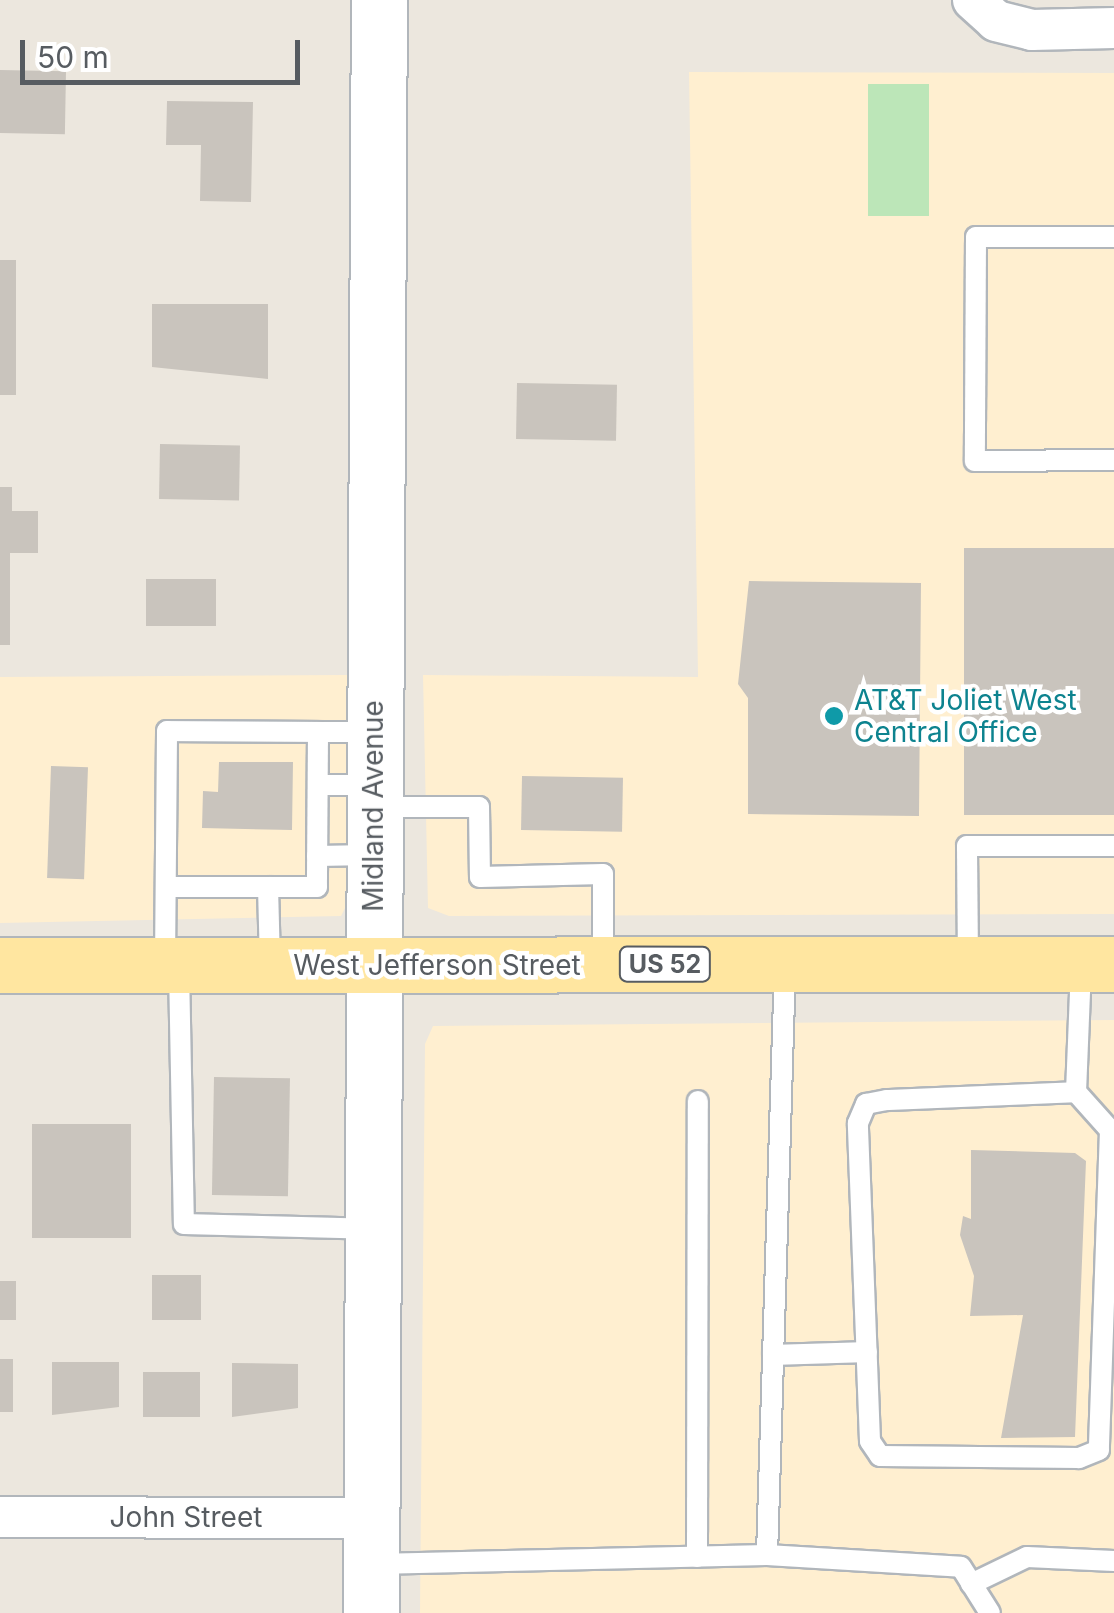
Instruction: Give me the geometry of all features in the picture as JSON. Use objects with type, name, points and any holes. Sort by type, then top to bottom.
[{"type":"main road","name":"West Jefferson Street","points":[[0,965],[1098,964]]},
{"type":"street","name":"Midland Avenue","points":[[372,1565],[379,0]]},
{"type":"street","points":[[973,0],[996,20],[1032,30],[1114,28]]},
{"type":"street","name":"John Street","points":[[0,1517],[372,1565]]},
{"type":"lane","points":[[1114,237],[976,237],[974,460],[1114,460]]},
{"type":"lane","points":[[372,1229],[184,1224],[166,887],[166,731],[374,732]]},
{"type":"lane","points":[[166,887],[317,887],[318,732]]},
{"type":"lane","points":[[318,785],[373,816]]},
{"type":"lane","points":[[318,856],[373,816],[479,807],[480,877],[603,874],[604,964]]},
{"type":"lane","points":[[968,964],[967,846],[1114,846]]},
{"type":"lane","points":[[268,887],[270,965]]},
{"type":"lane","points":[[767,1555],[786,964]]},
{"type":"lane","points":[[1076,1092],[1098,964]]},
{"type":"lane","points":[[1076,1092],[1110,1130],[1106,1436],[1078,1458],[880,1456],[870,1441],[866,1352],[858,1123],[866,1104],[1076,1092]]},
{"type":"lane","points":[[697,1557],[698,1101]]},
{"type":"lane","points":[[773,1356],[866,1352]]},
{"type":"lane","points":[[372,1565],[767,1555],[961,1567],[990,1613]]},
{"type":"lane","points":[[971,1584],[1027,1557],[1114,1560]]},
{"type":"shaded area","points":[[689,72],[1114,73],[1114,914],[449,916],[428,908],[423,675],[698,677]]},
{"type":"shaded area","points":[[347,675],[349,900],[341,916],[0,923],[0,677]]},
{"type":"shaded area","points":[[1114,1020],[1114,1613],[420,1613],[425,1044],[433,1026]]},
{"type":"green space","points":[[868,84],[929,84],[929,216],[868,216]]},
{"type":"building","points":[[0,70],[66,71],[65,134],[0,133]]},
{"type":"building","points":[[167,101],[253,102],[251,202],[200,201],[201,145],[166,145]]},
{"type":"building","points":[[0,260],[16,260],[16,395],[0,395]]},
{"type":"building","points":[[152,304],[268,304],[268,379],[152,367]]},
{"type":"building","points":[[517,383],[617,385],[616,441],[516,439]]},
{"type":"building","points":[[160,444],[240,445],[239,500],[159,499]]},
{"type":"building","points":[[0,487],[12,487],[12,511],[38,511],[38,553],[10,553],[10,645],[0,645]]},
{"type":"building","points":[[964,548],[1114,548],[1114,815],[964,815]]},
{"type":"building","points":[[146,579],[216,579],[216,626],[146,626]]},
{"type":"building","name":"AT&T Joliet West Central Office","points":[[749,581],[921,583],[919,816],[748,814],[748,698],[738,684]]},
{"type":"building","points":[[219,762],[293,762],[292,830],[202,828],[203,791],[218,792]]},
{"type":"building","points":[[51,766],[88,767],[84,879],[47,878]]},
{"type":"building","points":[[522,776],[623,778],[622,832],[521,830]]},
{"type":"building","points":[[214,1077],[290,1078],[288,1196],[212,1195]]},
{"type":"building","points":[[32,1124],[131,1124],[131,1238],[32,1238]]},
{"type":"building","points":[[971,1150],[1075,1153],[1086,1161],[1075,1437],[1001,1438],[1023,1315],[970,1316],[974,1276],[960,1235],[963,1216],[971,1219]]},
{"type":"building","points":[[152,1275],[201,1275],[201,1320],[152,1320]]},
{"type":"building","points":[[0,1281],[16,1281],[16,1320],[0,1320]]},
{"type":"building","points":[[0,1359],[13,1359],[13,1412],[0,1412]]},
{"type":"building","points":[[52,1362],[119,1362],[119,1407],[52,1415]]},
{"type":"building","points":[[232,1363],[298,1364],[298,1408],[232,1417]]},
{"type":"building","points":[[143,1372],[200,1372],[200,1417],[143,1417]]},
{"type":"place","name":"AT&T Joliet West Central Office","points":[[834,716]]}]
